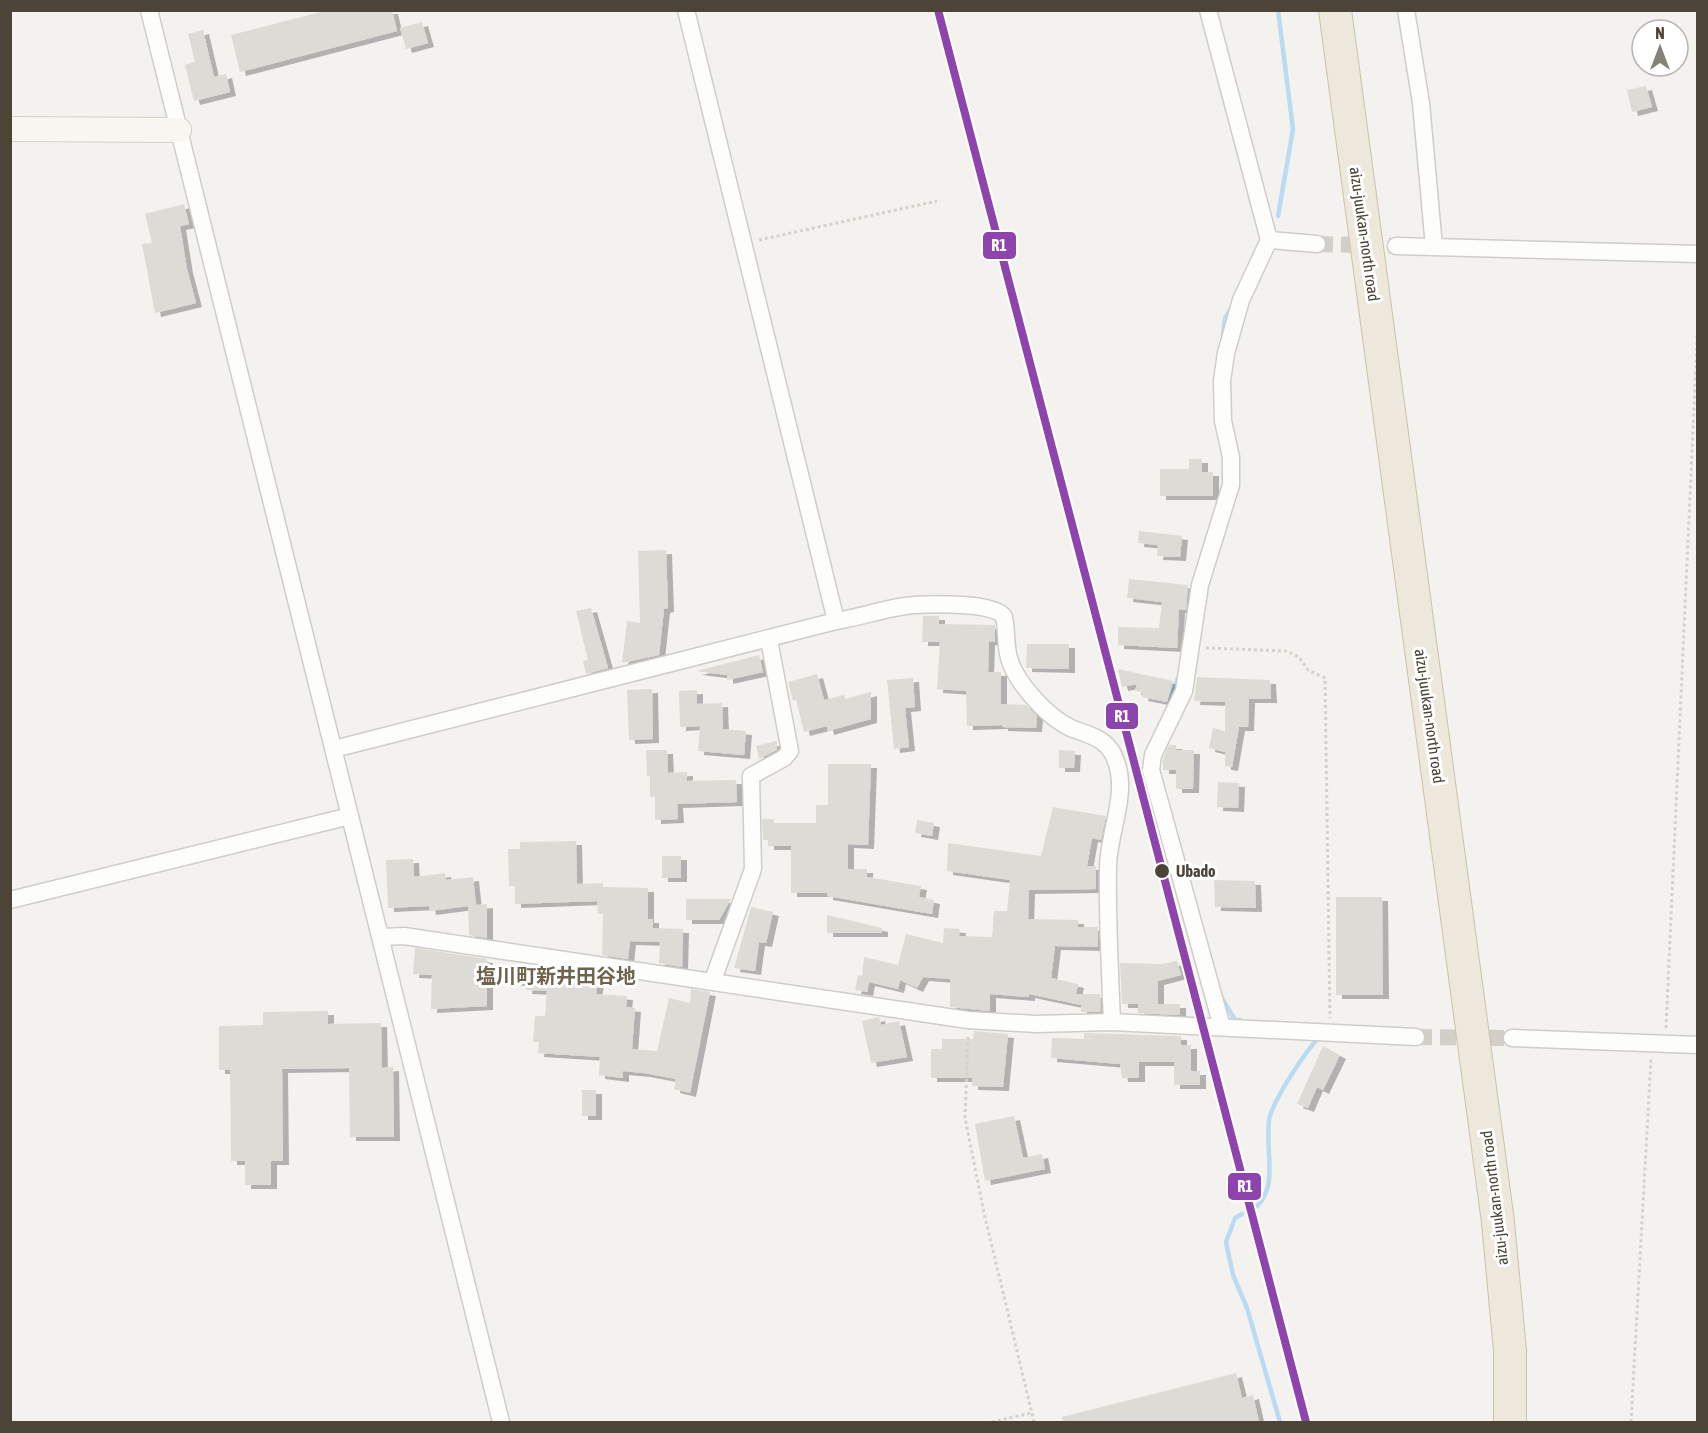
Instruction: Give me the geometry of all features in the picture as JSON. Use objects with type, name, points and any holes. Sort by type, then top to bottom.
[{"type":"highway","name":"aizu-juukan-north road","points":[[1314,10],[1471,1174],[1488,1352],[1490,1422]]},
{"type":"highway","name":"aizu-juukan-north road","points":[[1335,10],[1498,1222],[1510,1351],[1510,1422]]},
{"type":"street","points":[[149,10],[501,1422]]},
{"type":"street","points":[[686,10],[836,621]]},
{"type":"street","points":[[1208,10],[1269,240],[1241,300],[1226,353],[1222,381],[1223,421],[1231,456],[1231,486],[1200,585],[1184,691],[1154,755],[1151,770],[1222,1027]]},
{"type":"street","points":[[1406,10],[1420,103],[1434,247]]},
{"type":"street","points":[[10,129],[179,130]]},
{"type":"street","points":[[1269,240],[1317,244]]},
{"type":"street","points":[[1396,246],[1698,254]]},
{"type":"street","points":[[334,749],[769,640],[836,621],[913,605],[952,605],[996,609],[1004,617],[1007,649],[1013,670],[1029,693],[1053,715],[1075,729],[1097,737],[1112,753],[1120,786],[1109,850],[1112,1022]]},
{"type":"street","points":[[713,980],[753,873],[751,776],[784,758],[790,751],[769,640]]},
{"type":"street","points":[[10,900],[350,816]]},
{"type":"street","points":[[381,937],[404,936],[713,980],[968,1020],[1036,1024],[1112,1022],[1416,1036]]},
{"type":"street","points":[[1512,1038],[1698,1045]]},
{"type":"path","points":[[743,244],[937,201]]},
{"type":"path","points":[[1631,1422],[1659,1044],[1698,319]]},
{"type":"path","points":[[1192,648],[1287,651],[1299,657],[1308,670],[1324,675],[1330,1032]]},
{"type":"path","points":[[968,1020],[964,1118],[984,1213],[1034,1422]]},
{"type":"path","points":[[992,1422],[1032,1413]]},
{"type":"building","points":[[328,10],[392,10],[397,31],[240,72],[231,35]]},
{"type":"building","points":[[422,22],[428,43],[406,49],[400,28]]},
{"type":"building","points":[[203,30],[214,77],[226,74],[230,92],[194,101],[185,65],[195,62],[188,34]]},
{"type":"building","points":[[1646,86],[1652,107],[1632,112],[1627,90]]},
{"type":"building","points":[[184,204],[189,224],[180,226],[187,269],[196,303],[155,313],[142,244],[152,243],[145,214]]},
{"type":"building","points":[[1189,459],[1202,459],[1202,472],[1213,472],[1213,496],[1160,496],[1160,469],[1189,469]]},
{"type":"building","points":[[1139,531],[1182,536],[1180,557],[1157,556],[1158,545],[1138,543]]},
{"type":"building","points":[[666,550],[668,608],[664,609],[659,655],[622,663],[627,621],[640,623],[638,551]]},
{"type":"building","points":[[1129,579],[1188,585],[1186,610],[1179,609],[1177,648],[1118,645],[1118,627],[1159,628],[1162,602],[1127,598]]},
{"type":"building","points":[[591,608],[608,668],[586,674],[583,661],[588,660],[576,611]]},
{"type":"building","points":[[923,616],[939,616],[939,624],[995,625],[995,642],[989,641],[988,672],[1001,672],[1001,704],[1026,705],[1037,716],[1036,728],[1002,727],[1002,725],[967,726],[966,691],[937,689],[940,642],[922,642]]},
{"type":"building","points":[[1027,644],[1069,644],[1069,669],[1026,668]]},
{"type":"building","points":[[759,655],[763,672],[727,680],[727,675],[696,671]]},
{"type":"building","points":[[1118,669],[1173,681],[1167,702],[1142,697],[1143,692],[1135,691],[1137,684],[1122,687]]},
{"type":"building","points":[[817,674],[824,700],[844,695],[845,699],[871,692],[871,719],[828,731],[827,726],[804,732],[796,700],[793,701],[788,682]]},
{"type":"building","points":[[1197,677],[1270,680],[1271,699],[1249,699],[1248,727],[1239,727],[1232,767],[1225,766],[1225,752],[1209,748],[1213,728],[1225,731],[1225,702],[1194,701]]},
{"type":"building","points":[[913,678],[915,707],[905,708],[909,747],[894,749],[887,680]]},
{"type":"building","points":[[652,689],[653,739],[629,740],[627,690]]},
{"type":"building","points":[[697,690],[697,704],[722,703],[723,729],[746,731],[744,755],[698,751],[700,726],[680,727],[679,691]]},
{"type":"building","points":[[777,741],[777,750],[759,759],[756,746]]},
{"type":"building","points":[[1169,745],[1176,745],[1176,750],[1194,750],[1193,789],[1176,789],[1176,770],[1163,770],[1163,758]]},
{"type":"building","points":[[646,750],[667,750],[668,773],[687,772],[687,781],[736,780],[737,802],[677,804],[678,819],[655,820],[655,797],[650,797]]},
{"type":"building","points":[[1059,750],[1075,751],[1074,768],[1059,768]]},
{"type":"building","points":[[828,764],[871,764],[868,845],[848,844],[848,869],[867,869],[867,877],[921,886],[919,897],[934,900],[932,914],[827,896],[827,893],[791,893],[791,846],[768,846],[768,840],[763,840],[762,819],[774,819],[774,823],[816,823],[816,805],[828,805]]},
{"type":"building","points":[[1218,782],[1239,783],[1238,808],[1217,807]]},
{"type":"building","points":[[1053,807],[1106,816],[1101,840],[1092,838],[1087,866],[1096,866],[1096,889],[1029,890],[1028,919],[1078,920],[1078,927],[1098,927],[1098,947],[1055,946],[1051,978],[1078,984],[1076,994],[1100,994],[1101,1012],[1081,1012],[1081,1005],[1029,994],[1029,997],[990,994],[990,1011],[950,1007],[950,979],[923,977],[917,988],[900,980],[898,989],[869,982],[867,992],[855,990],[858,975],[862,976],[864,957],[898,965],[906,934],[943,943],[944,928],[960,929],[959,936],[992,937],[994,911],[1007,911],[1010,880],[947,871],[948,843],[1041,856]]},
{"type":"building","points":[[917,820],[934,823],[932,836],[915,833]]},
{"type":"building","points":[[576,841],[577,884],[603,883],[603,887],[648,888],[648,919],[653,919],[653,928],[683,929],[682,967],[659,963],[660,942],[630,941],[628,959],[602,955],[603,914],[598,914],[597,901],[515,904],[515,886],[509,886],[508,849],[520,849],[520,842]]},
{"type":"building","points":[[662,856],[681,856],[681,878],[662,878]]},
{"type":"building","points":[[413,859],[414,877],[445,873],[446,880],[473,877],[476,905],[487,904],[487,938],[469,935],[468,906],[430,911],[429,906],[388,908],[386,860]]},
{"type":"building","points":[[1214,880],[1255,881],[1256,908],[1215,907]]},
{"type":"building","points":[[1336,897],[1382,897],[1383,995],[1336,995]]},
{"type":"building","points":[[686,899],[731,899],[719,920],[686,920]]},
{"type":"building","points":[[751,907],[773,912],[766,943],[759,942],[755,971],[734,968]]},
{"type":"building","points":[[827,915],[882,928],[882,933],[827,933]]},
{"type":"building","points":[[415,948],[487,959],[487,1006],[431,1009],[432,975],[413,974]]},
{"type":"building","points":[[1177,961],[1181,975],[1158,981],[1158,1004],[1180,1004],[1180,1015],[1138,1013],[1138,1004],[1122,1004],[1120,963],[1162,964]]},
{"type":"building","points":[[514,966],[599,976],[596,994],[627,996],[626,1007],[635,1008],[632,1049],[657,1051],[669,998],[690,1003],[691,989],[710,992],[690,1093],[674,1089],[676,1079],[623,1071],[623,1078],[599,1075],[600,1057],[538,1053],[539,1042],[533,1042],[535,1016],[545,1016],[547,991],[526,990],[527,983],[512,981]]},
{"type":"building","points":[[328,1011],[328,1024],[381,1023],[382,1068],[393,1067],[394,1137],[350,1137],[349,1068],[282,1069],[283,1161],[271,1161],[271,1185],[245,1185],[245,1161],[231,1161],[230,1070],[219,1070],[219,1026],[263,1025],[263,1012]]},
{"type":"building","points":[[879,1017],[881,1025],[899,1021],[907,1057],[871,1063],[862,1021]]},
{"type":"building","points":[[974,1031],[1008,1034],[1003,1087],[972,1086],[972,1078],[931,1078],[931,1049],[942,1049],[942,1039],[973,1039]]},
{"type":"building","points":[[1084,1033],[1181,1036],[1181,1045],[1191,1045],[1191,1071],[1200,1071],[1200,1085],[1174,1085],[1174,1062],[1139,1062],[1139,1078],[1122,1078],[1120,1064],[1051,1058],[1052,1038],[1084,1039]]},
{"type":"building","points":[[1323,1046],[1340,1055],[1323,1090],[1317,1087],[1308,1108],[1297,1104]]},
{"type":"building","points":[[582,1090],[596,1090],[596,1116],[582,1116]]},
{"type":"building","points":[[1014,1116],[1023,1158],[1042,1154],[1045,1169],[985,1181],[975,1124]]},
{"type":"building","points":[[1236,1373],[1242,1398],[1253,1395],[1259,1422],[1063,1422],[1062,1417]]},
{"type":"waterway","points":[[1278,10],[1293,129],[1278,216]]},
{"type":"waterway","points":[[1223,335],[1225,318],[1232,307]]},
{"type":"waterway","points":[[1169,704],[1178,678]]},
{"type":"waterway","points":[[1220,995],[1235,1020],[1240,1020]]},
{"type":"waterway","points":[[1257,1206],[1268,1187],[1270,1116],[1291,1075],[1319,1037]]},
{"type":"waterway","points":[[1242,1214],[1235,1218],[1226,1242],[1233,1275],[1247,1308],[1280,1422]]},
{"type":"tunnel","points":[[1317,244],[1396,246]]},
{"type":"tunnel","points":[[1416,1037],[1512,1038]]},
{"type":"transit line","name":"R1","points":[[938,10],[1306,1422]]},
{"type":"place","name":"Ubado","points":[[1162,871]]},
{"type":"district","name":"塩川町新井田谷地","points":[[556,975]]}]
